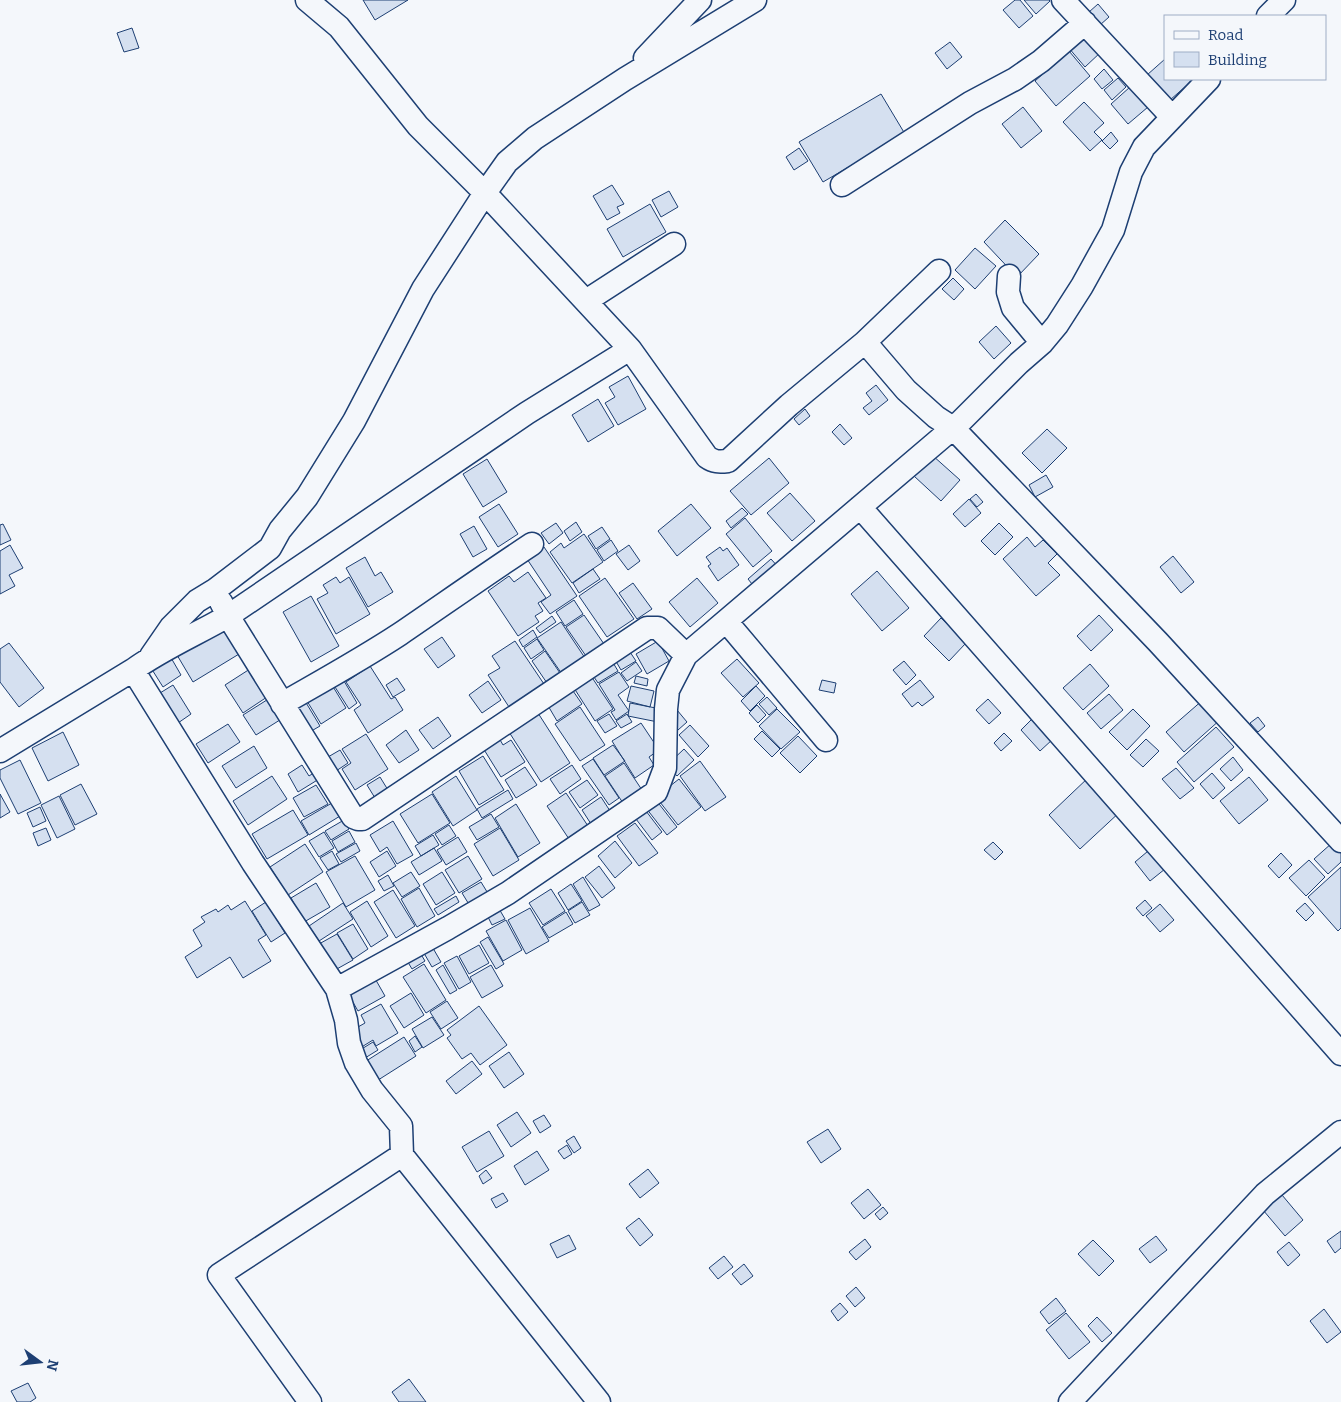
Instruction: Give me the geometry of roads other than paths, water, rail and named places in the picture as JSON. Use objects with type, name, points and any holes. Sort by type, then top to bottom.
[{"type":"street","points":[[306,0],[339,27],[418,126],[485,193],[630,349],[707,457],[713,461],[728,461],[789,405],[865,342],[939,271]]},
{"type":"street","points":[[625,79],[700,0]]},
{"type":"street","points":[[141,664],[171,627],[196,601],[215,590],[270,548],[280,530],[307,497],[354,421],[423,289],[506,162],[535,138],[625,79],[755,0]]},
{"type":"street","points":[[1063,0],[1172,117]]},
{"type":"street","points":[[1269,15],[1284,0]]},
{"type":"street","points":[[842,185],[970,102],[1015,79],[1085,24]]},
{"type":"street","points":[[337,989],[508,893],[656,792],[664,768],[668,690],[686,655],[953,428],[1042,343],[1058,325],[1113,230],[1131,172],[1144,147],[1207,80]]},
{"type":"street","points":[[586,302],[674,244]]},
{"type":"street","points":[[1008,276],[1008,292],[1013,308],[1042,343]]},
{"type":"street","points":[[865,342],[906,390],[953,428],[1158,642],[1341,841]]},
{"type":"street","points":[[0,751],[141,664],[228,616],[527,412],[630,349]]},
{"type":"street","points":[[860,506],[1341,1054]]},
{"type":"street","points":[[282,704],[340,672],[400,634],[532,544]]},
{"type":"street","points":[[215,590],[228,616],[282,704],[353,816],[358,819],[362,819],[647,628],[658,628],[686,655]]},
{"type":"street","points":[[726,621],[826,740]]},
{"type":"street","points":[[141,664],[253,863],[337,989],[346,1020],[349,1043],[356,1064],[372,1090],[401,1126],[402,1156],[599,1402]]},
{"type":"street","points":[[1070,1402],[1265,1194],[1341,1132]]},
{"type":"street","points":[[310,1402],[218,1275],[402,1156]]}]
